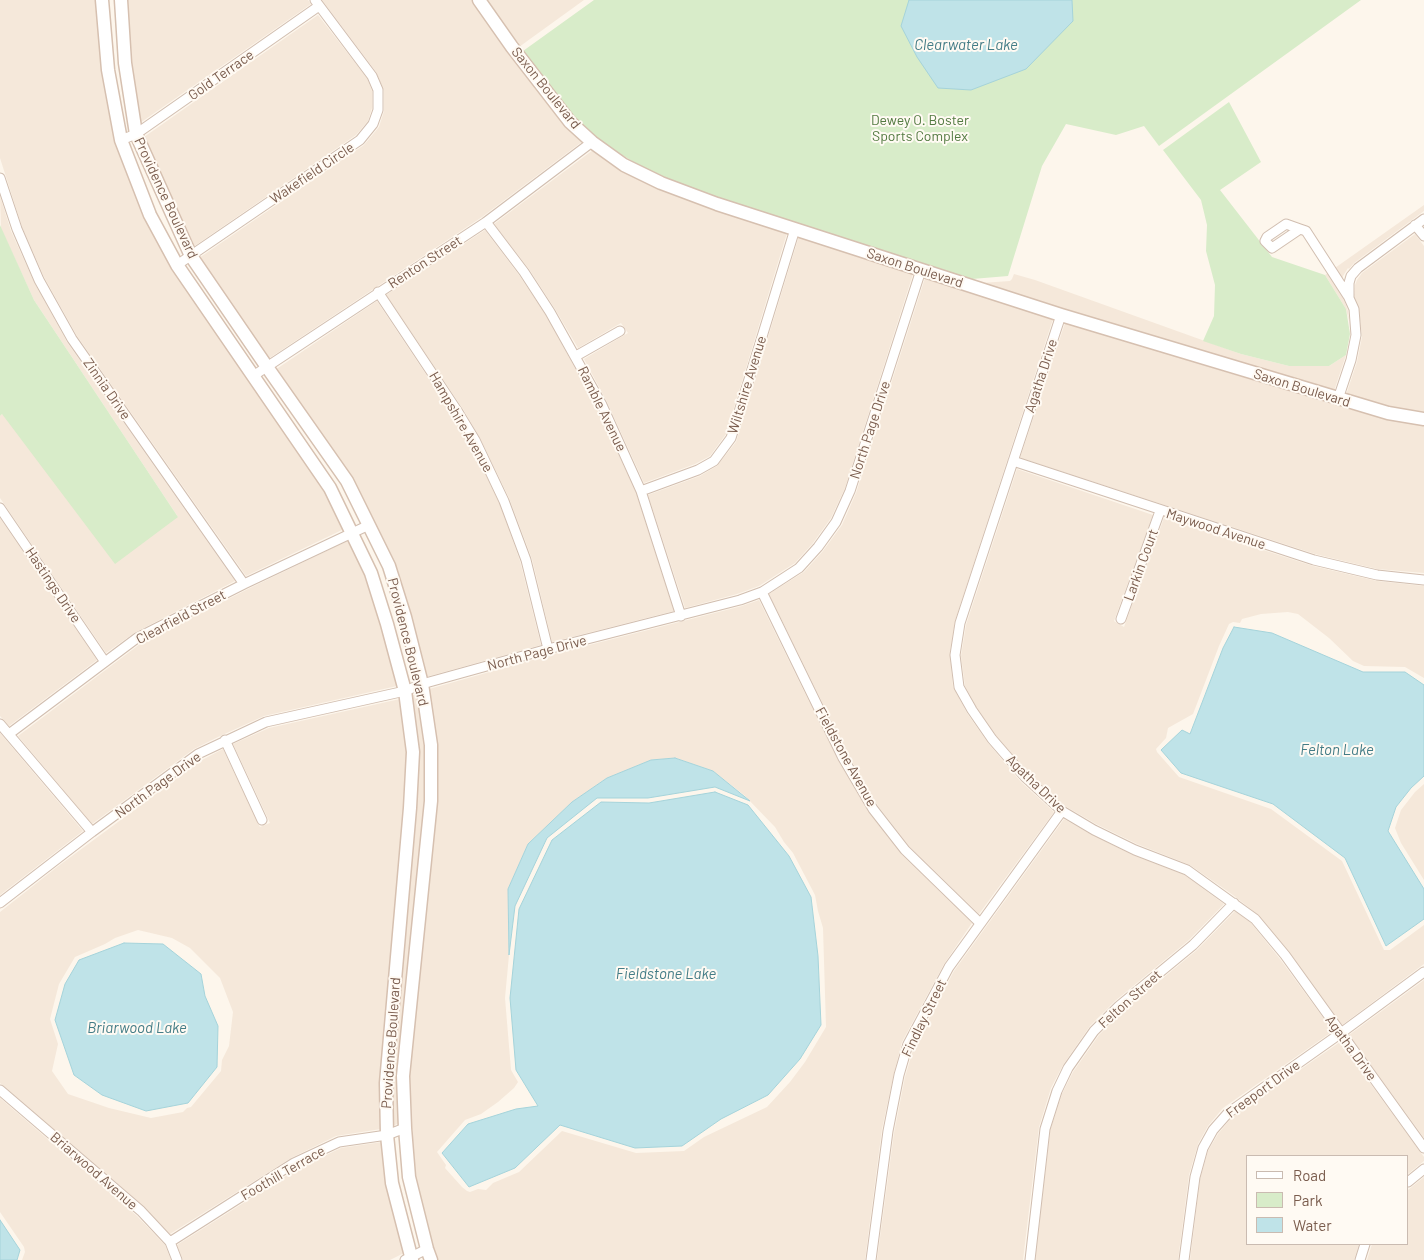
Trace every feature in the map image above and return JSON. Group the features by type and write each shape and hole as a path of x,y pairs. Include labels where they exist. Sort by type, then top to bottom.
{"main road":[{"name":"Providence Boulevard","path":"102,0 108,70 121,140 150,215 177,265 330,488 371,573 387,624 404,691 413,752 410,808 386,1083 387,1134 392,1184 409,1259"},
{"name":"Providence Boulevard","path":"121,0 126,63 136,134 191,256 347,481 389,566 405,617 422,684 431,745 431,800 403,1076 409,1177 429,1255"},
{"name":"Saxon Boulevard","path":"479,0 570,122 592,142 624,165 661,183 717,204 1061,316 1338,399 1388,413 1424,420"}],"street":[{"name":"Gold Terrace","path":"121,140 136,134 317,3"},
{"name":"Wakefield Circle","path":"177,265 360,140 373,124 378,110 378,90 372,76 317,3"},
{"name":"Renton Street","path":"253,376 486,222 592,142"},
{"name":"Zinnia Drive","path":"0,178 17,229 39,280 72,339 244,584"},
{"path":"1348,296 1351,276 1358,268 1424,219"},
{"name":"Ramble Avenue","path":"486,222 524,272 550,312 602,405 641,491 681,616"},
{"path":"1416,225 1424,236"},
{"name":"Wiltshire Avenue","path":"641,491 698,470 714,461 731,438 795,229"},
{"path":"1300,229 1306,231 1348,296 1354,310 1356,334 1351,360 1338,399"},
{"name":"North Page Drive","path":"0,903 198,754 266,722 404,691 422,684 548,649 740,600 762,592 800,568 836,522 850,491 921,270"},
{"name":"Hampshire Avenue","path":"378,292 475,440 504,500 526,560 548,649"},
{"name":"Agatha Drive","path":"1061,316 960,623 956,655 959,687 992,739 1025,777 1062,811 1094,830 1135,850 1187,870 1254,919 1285,955 1424,1148"},
{"path":"576,356 620,331"},
{"name":"Maywood Avenue","path":"1013,462 1314,560 1377,575 1424,580"},
{"name":"Hastings Drive","path":"0,508 105,662"},
{"name":"Larkin Court","path":"1121,619 1160,511"},
{"name":"Clearfield Street","path":"9,734 137,638 244,584 369,525"},
{"name":"Fieldstone Avenue","path":"762,592 843,758 874,809 905,850 980,923"},
{"path":"0,724 92,832"},
{"path":"225,740 262,820"},
{"name":"Findlay Street","path":"871,1260 888,1131 899,1075 908,1044 949,967 1062,811"},
{"name":"Felton Street","path":"1030,1260 1045,1129 1057,1091 1068,1068 1094,1031 1119,1006 1193,945 1234,903"},
{"name":"Freeport Drive","path":"1184,1260 1195,1177 1203,1148 1213,1130 1228,1112 1424,972"},
{"name":"Briarwood Avenue","path":"0,1090 141,1211 170,1242 177,1260"},
{"name":"Foothill Terrace","path":"170,1242 294,1163 339,1142 387,1134 405,1128"},
{"path":"1409,1181 1424,1169"},
{"path":"1360,1260 1366,1245"},
{"path":"409,1259 429,1255"}],"shaded area":[{"path":"0,0 96,0 115,136 113,137 144,217 325,490 344,529 246,576 77,336 44,277 22,227 0,158"},
{"path":"126,0 308,0 311,4 140,123 131,63"},
{"path":"322,0 472,0 507,51 543,98 566,126 583,141 482,217 268,359 199,258 364,145 379,127 384,111 384,91 376,72"},
{"path":"486,0 584,0 519,47"},
{"path":"318,15 367,78 372,91 372,108 368,121 356,135 193,247 144,137"},
{"path":"593,150 787,233 726,434 710,456 695,464 644,483 607,402 584,359 628,333 621,323 578,348 529,269 494,224"},
{"path":"0,196 11,231 34,282 67,342 235,581 134,633 106,653 0,498 0,416 2,414 178,517 34,300 1,229"},
{"path":"1424,205 1424,211 1348,268 1343,276 1343,297 1348,311 1349,321 1346,309 1325,275"},
{"path":"485,230 546,315 596,407 636,492 674,611 552,642 532,559 509,498 480,438 463,409 386,295"},
{"path":"1415,234 1424,246 1424,413 1388,407 1346,395 1357,362 1362,337 1359,310 1354,297 1357,280 1362,273"},
{"path":"799,236 913,274 845,488 831,518 813,543 795,563 759,586 685,608 648,495 700,476 717,466 736,442"},
{"path":"1014,274 1241,354 1289,366 1329,366 1346,355 1334,391 1062,310 981,283 1010,281"},
{"path":"925,278 1053,319 955,621 950,653 953,687 967,713 988,743 1021,782 1054,812 979,914 909,846 878,806 848,755 769,594 804,572 823,551 842,525 856,493"},
{"path":"377,301 470,443 499,502 520,561 541,645 426,677 394,565 275,370"},
{"path":"1065,323 1341,407 1424,426 1424,573 1377,569 1315,554 1020,458"},
{"path":"1017,469 1153,515 1114,621 1124,627 1164,518 1313,566 1377,581 1424,586 1424,678 1405,667 1364,666 1353,661 1329,638 1298,614 1288,612 1261,614 1242,619 1240,623 1233,622 1229,624 1193,714 1168,728 1166,738 1156,749 1179,777 1271,809 1342,861 1384,950 1390,950 1424,925 1424,964 1342,1025 1289,952 1257,914 1190,865 1137,844 1065,806 1029,773 996,736 976,707 965,686 961,656 966,625"},
{"path":"0,518 97,660 9,726 0,716"},
{"path":"349,540 366,575 397,686 264,716 194,749 92,824 18,736 140,644"},
{"path":"759,600 838,760 869,812 902,855 972,923 944,964 902,1042 882,1129 865,1260 437,1260 432,1247 415,1176 409,1077 437,801 429,689 550,655","holes":["675,758 713,771 744,795 775,827 793,853 815,895 823,928 826,1027 805,1062 767,1107 704,1137 684,1151 636,1153 562,1131 519,1172 493,1183 486,1190 467,1191 445,1168 446,1165 437,1152 465,1120 481,1114 498,1102 518,1082 511,1070 505,998 509,955 508,889 528,844 572,802 607,778 651,760"]},
{"path":"417,693 425,744 425,800 397,1075 399,1123 393,1126 392,1084 416,809 419,753 411,696"},
{"path":"400,699 407,751 381,1129 336,1136 291,1158 170,1234 144,1207 0,1083 0,912 57,867 202,760 223,749 260,827 270,823 233,744 269,728","holes":["138,930 172,938 190,948 220,978 233,1012 229,1046 222,1060 221,1071 191,1107 183,1112 151,1118 109,1108 68,1094 52,1071 58,1044 50,1019 59,984 75,957 115,938"]},
{"path":"0,733 83,831 0,895"},
{"path":"1424,784 1424,880 1401,843 1395,828 1401,810"},
{"path":"1064,819 1133,855 1185,875 1224,904 1189,940 1115,1001 1090,1026 1063,1065 1051,1088 1039,1127 1023,1260 877,1260 894,1133 905,1077 914,1047 954,971"},
{"path":"1235,911 1251,923 1333,1031 1223,1108 1208,1126 1198,1144 1189,1175 1178,1260 1035,1260 1050,1131 1062,1094 1073,1072 1099,1035 1123,1011 1197,950"},
{"path":"1424,980 1424,1138 1349,1035"},
{"path":"1340,1042 1424,1157 1424,1161 1409,1173 1409,1155 1246,1155 1246,1245 1359,1245 1354,1260 1190,1260 1200,1179 1208,1151 1218,1134 1232,1117"},
{"path":"0,1098 137,1216 165,1245 171,1260 22,1260 25,1252 24,1247 0,1212"},
{"path":"382,1142 386,1185 404,1253 390,1260 183,1260 177,1245 297,1169 341,1148"},
{"path":"1424,1177 1424,1260 1367,1260 1372,1245 1409,1245 1409,1189"}],"green space":[{"name":"Dewey O. Boster Sports Complex","path":"594,0 1361,0 1159,146 1144,126 1116,135 1066,124 1042,166 1008,276 972,279 705,193 645,169 606,145 576,119 523,51"},
{"path":"1229,102 1261,162 1220,190 1272,257 1325,275 1346,309 1350,334 1346,355 1329,366 1289,366 1241,354 1203,341 1214,316 1215,285 1206,251 1207,225 1201,200 1163,150"},
{"path":"0,225 34,300 178,517 115,564 2,414 0,416"}],"water":[{"name":"Clearwater Lake","path":"909,0 1072,0 1073,21 1026,69 971,90 938,88 917,57 901,26"},
{"name":"Felton Lake","path":"1234,627 1272,633 1363,672 1405,672 1424,685 1424,776 1411,788 1396,807 1388,831 1424,889 1424,919 1386,946 1345,858 1273,804 1181,773 1161,750 1182,730 1190,734 1223,648"},
{"path":"675,758 713,771 750,801 715,787 648,798 597,798 547,838 515,906 509,955 508,889 528,844 572,802 607,778 651,760"},
{"name":"Fieldstone Lake","path":"715,792 748,805 789,856 811,897 818,956 821,1025 800,1059 768,1095 721,1119 682,1146 635,1148 560,1125 515,1168 469,1187 442,1153 468,1124 516,1109 538,1106 516,1070 510,998 519,909 552,840 601,802 649,803"},
{"name":"Briarwood Lake","path":"124,943 163,944 201,974 205,996 218,1026 217,1067 188,1103 146,1111 102,1095 74,1075 55,1020 65,984 79,960"},
{"path":"0,1220 20,1250 17,1260 0,1260"}]}
